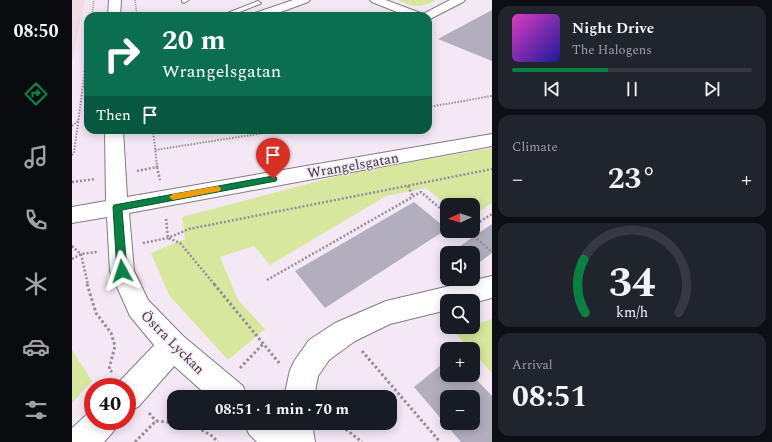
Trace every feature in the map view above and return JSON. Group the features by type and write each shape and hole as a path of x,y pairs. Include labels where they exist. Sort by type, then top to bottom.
{"street":[{"path":"114,12 115,0"},
{"path":"273,11 286,2 304,0"},
{"path":"376,0 408,12"},
{"path":"432,14 460,0"},
{"name":"Östra Lyckan","path":"114,134 117,207 122,271 139,308 173,346 224,390"},
{"name":"Wrangelsgatan","path":"72,215 492,140"},
{"path":"300,390 305,370 319,350 346,332 386,313 492,287"},
{"path":"136,386 173,346"},
{"path":"81,442 93,430"},
{"path":"267,430 280,442"},
{"path":"297,430 299,442"}],"lane":[{"path":"232,12 255,2 273,11"}],"path":[{"path":"92,12 94,0"},
{"path":"135,0 136,12"},
{"path":"72,155 74,153 84,78"},
{"path":"432,106 492,96"},
{"path":"72,126 78,121"},
{"path":"153,134 155,150 257,134"},
{"path":"157,167 168,238"},
{"path":"72,259 81,254 168,238 189,228 492,169"},
{"path":"408,186 413,196"},
{"path":"267,280 421,192 440,208"},
{"path":"480,222 492,214"},
{"path":"168,238 180,243 297,390"},
{"path":"476,238 492,252"},
{"path":"72,246 81,254 86,280 96,313 111,333 115,346 109,369"},
{"path":"346,332 440,442"},
{"path":"135,442 156,421 167,422"},
{"path":"203,430 218,442"},
{"path":"347,430 362,442"}],"shaded area":[{"path":"72,0 85,0 72,62"}],"green space":[{"path":"397,0 436,0 425,5 416,6"},
{"path":"492,148 492,203 480,211 480,198 440,198 440,199 426,188 386,196 270,265 254,246 220,257 238,300 265,329 228,360 169,295 151,253 185,239 182,217 349,173"},
{"path":"492,319 492,373 480,360 480,342 463,342 456,334 480,334 480,323"},
{"path":"72,350 90,378 84,378 84,390 72,403"}],"building":[{"path":"492,10 492,61 438,39"},
{"path":"414,202 440,223 440,234 325,308 295,271"},
{"path":"492,224 492,253 480,262 480,246 460,246 472,238 480,238 480,232"},
{"path":"440,366 440,382 479,382 492,396 492,442 461,442 451,430 480,430 480,390 440,390 440,417 414,387"}],"slow traffic":[{"path":"173,197 217,189"}],"route":[{"path":"122,271 117,207 273,179"}]}
